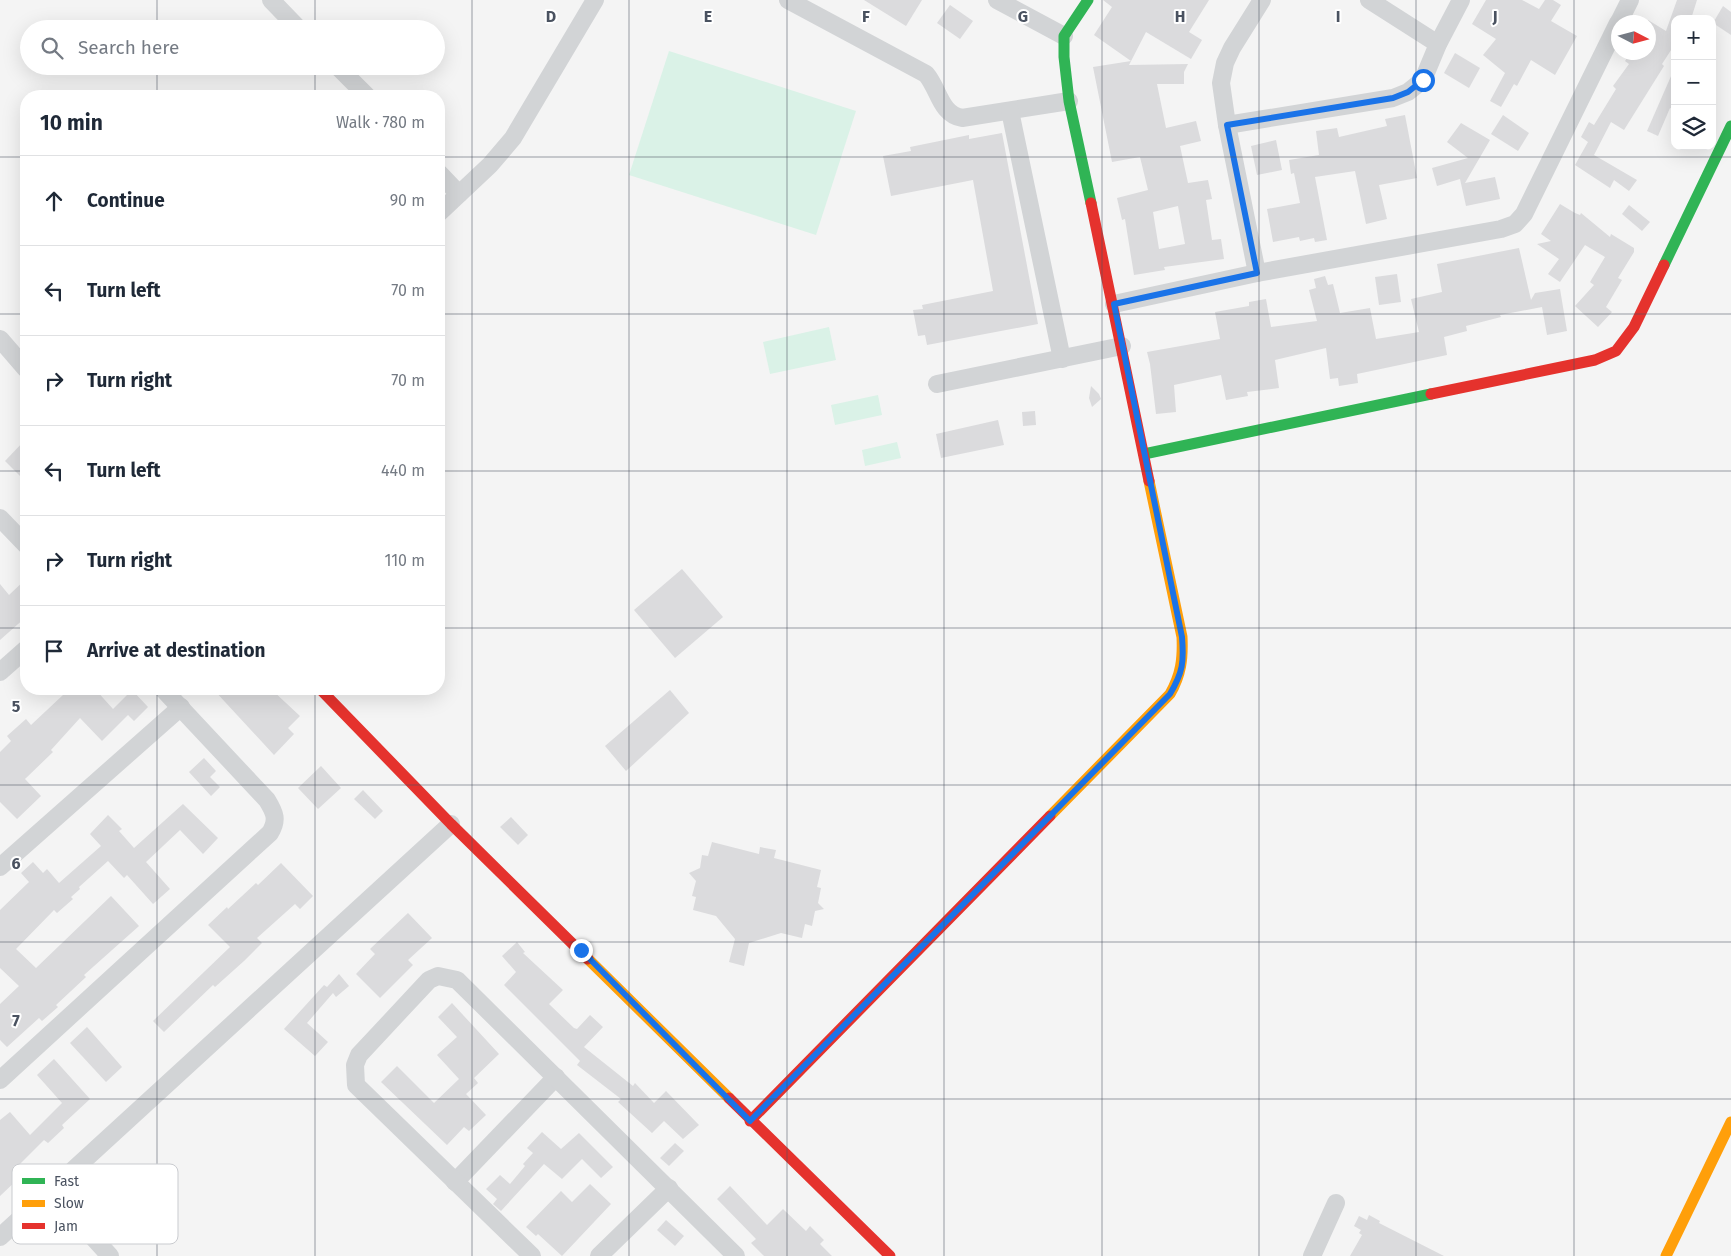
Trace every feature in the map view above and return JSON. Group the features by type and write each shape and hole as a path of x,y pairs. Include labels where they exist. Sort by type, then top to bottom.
{"street":[{"path":"272,0 291,20"},
{"path":"445,207 490,165 513,138 595,0"},
{"path":"788,0 926,74 935,84 943,106 955,117 962,118 1070,101"},
{"path":"997,0 1064,36"},
{"path":"750,1121 1170,694 1182,675 1184,659 1182,637 1114,304 1070,101 1064,57 1064,36 1088,0"},
{"path":"1257,273 1227,125 1221,82 1224,64 1262,0"},
{"path":"1369,0 1438,44"},
{"path":"1227,125 1393,98 1408,92 1423,80 1438,44 1461,0"},
{"path":"1623,15 1630,0"},
{"path":"1114,304 1257,273 1501,229 1515,224 1524,214 1611,39"},
{"path":"346,75 361,90"},
{"path":"1010,111 1062,359"},
{"path":"1144,454 1595,360 1616,351 1634,326 1731,126"},
{"path":"445,179 459,194"},
{"path":"0,339 20,362"},
{"path":"937,384 1122,346"},
{"path":"0,518 20,539"},
{"path":"0,672 20,654"},
{"path":"0,1080 270,834 276,825 276,817 267,800 169,695"},
{"path":"326,695 451,824 750,1121 890,1256"},
{"path":"0,868 181,707"},
{"path":"81,1164 451,824"},
{"path":"532,1256 356,1085 355,1064 359,1055 429,980 438,976 457,980 736,1256"},
{"path":"456,1182 556,1077"},
{"path":"1666,1256 1731,1122"},
{"path":"599,1256 669,1188"},
{"path":"1312,1256 1336,1203"},
{"path":"0,1237 12,1226"},
{"path":"99,1244 110,1256"}],"green space":[{"path":"669,51 856,111 816,235 629,175"},
{"path":"829,327 836,360 770,374 763,342"},
{"path":"878,395 882,415 835,425 831,405"},
{"path":"897,442 901,458 865,466 862,450"}],"building":[{"path":"864,0 922,0 906,26"},
{"path":"1103,0 1209,0 1189,32 1202,40 1191,59 1146,32 1129,65 1188,64 1184,72 1184,84 1157,84 1166,128 1196,121 1201,141 1180,146 1188,183 1208,180 1212,199 1206,200 1212,240 1221,239 1224,259 1164,267 1165,270 1134,275 1125,219 1122,220 1117,198 1148,190 1140,157 1112,162 1093,67 1131,61 1094,35 1112,7","holes":["1178,206 1185,244 1159,249 1153,212"]},
{"path":"1486,0 1522,0 1539,9 1545,0 1553,0 1561,5 1551,21 1577,36 1555,75 1531,60 1517,86 1514,84 1501,107 1490,101 1505,73 1483,55 1496,39 1472,24"},
{"path":"1677,0 1697,0 1692,15 1672,15"},
{"path":"950,5 973,21 960,39 937,23"},
{"path":"1723,6 1731,12 1731,35 1716,25 1716,18"},
{"path":"1671,17 1671,50 1662,64 1664,66 1624,130 1611,122 1594,155 1637,180 1629,191 1614,180 1610,188 1575,165 1588,142 1581,137 1589,122 1594,125 1616,89 1613,86 1629,64 1626,60 1656,60 1656,25 1666,31"},
{"path":"1455,53 1480,68 1469,88 1444,73"},
{"path":"1671,76 1671,108 1658,136 1647,131"},
{"path":"1405,115 1417,178 1379,185 1387,219 1366,224 1355,171 1315,177 1327,240 1315,242 1314,238 1300,241 1299,237 1273,242 1267,209 1300,203 1294,173 1291,174 1289,160 1319,155 1316,131 1337,128 1339,137 1387,126 1385,119"},
{"path":"1503,115 1529,133 1518,151 1491,134"},
{"path":"1461,123 1490,140 1465,183 1495,177 1500,199 1466,206 1460,179 1437,186 1432,168 1468,158 1447,142"},
{"path":"1002,133 1038,324 927,345 925,335 918,336 913,310 923,309 922,305 993,291 973,180 891,196 883,156 911,151 910,147 969,135 969,139"},
{"path":"1276,140 1282,170 1257,175 1251,146"},
{"path":"1560,204 1575,213 1580,215 1581,213 1610,237 1611,234 1634,248 1634,252 1618,278 1622,280 1606,307 1612,312 1598,327 1575,306 1594,285 1590,282 1605,257 1585,245 1560,282 1548,274 1559,259 1537,244 1551,241 1541,234"},
{"path":"1629,205 1650,222 1642,231 1622,214"},
{"path":"1519,248 1531,300 1535,293 1560,289 1567,331 1547,335 1542,307 1500,315 1501,317 1466,326 1467,331 1444,337 1447,355 1357,374 1358,383 1339,386 1338,378 1330,379 1326,348 1275,360 1279,388 1247,392 1248,396 1226,400 1221,375 1174,385 1176,412 1156,414 1147,352 1220,339 1215,312 1249,306 1249,302 1266,299 1271,327 1317,321 1309,290 1316,288 1314,279 1325,276 1328,285 1333,284 1340,313 1370,308 1376,339 1419,332 1411,299 1442,292 1437,264"},
{"path":"1397,274 1401,302 1379,305 1375,277"},
{"path":"1091,386 1101,399 1092,407 1089,398"},
{"path":"1035,411 1036,425 1023,426 1022,412"},
{"path":"998,420 1004,445 941,458 936,434"},
{"path":"20,445 20,476 5,461"},
{"path":"682,569 723,617 675,658 634,610"},
{"path":"0,584 9,595 20,585 20,622 0,640"},
{"path":"670,690 689,713 626,771 605,746"},
{"path":"63,695 100,695 113,709 127,695 137,695 148,707 134,721 128,715 102,741 80,718 51,750 53,752 25,779 41,796 17,819 0,802 0,752 11,741 7,736 26,719 31,725"},
{"path":"219,695 277,695 300,716 288,728 294,734 274,755"},
{"path":"204,758 216,771 210,777 220,787 211,796 189,772"},
{"path":"321,766 341,788 318,809 298,788"},
{"path":"363,790 383,811 375,819 354,799"},
{"path":"183,804 218,838 203,854 180,830 146,862 170,889 153,904 127,875 124,878 108,861 79,887 80,889 71,897 73,899 57,913 54,910 16,949 36,968 111,896 139,926 84,975 86,977 56,1005 58,1007 42,1021 39,1018 7,1047 0,1040 0,1004 19,986 0,968 0,910 29,882 21,873 33,862 43,873 47,869 59,883 101,846 90,834 108,815 122,829 119,831 134,848"},
{"path":"511,817 528,835 518,845 500,827"},
{"path":"712,842 759,854 760,847 776,850 774,858 821,870 817,887 821,888 818,903 824,909 815,911 812,926 805,924 802,938 781,933 749,943 744,966 729,962 735,939 716,916 693,910 696,897 692,896 696,881 689,873 700,868 702,855 708,856"},
{"path":"281,863 313,896 300,909 295,904 257,938 262,943 215,987 213,985 164,1032 153,1021 230,947 208,925 256,883 258,885"},
{"path":"408,913 432,938 408,960 413,965 380,998 356,974 375,954 370,949"},
{"path":"517,942 525,952 523,953 563,990 549,1004 574,1028 577,1029 590,1015 603,1027 584,1047 633,1086 635,1083 654,1103 666,1091 699,1125 683,1139 664,1121 652,1133 618,1102 621,1099 577,1065 580,1061 504,985 516,972 502,956"},
{"path":"339,974 349,986 336,997 333,993 307,1023 328,1042 315,1056 284,1029 324,985 327,987"},
{"path":"452,1003 499,1054 474,1078 478,1083 466,1094 486,1115 469,1131 464,1127 447,1145 381,1082 397,1066 434,1103 459,1079 437,1055 457,1037 438,1017"},
{"path":"87,1027 122,1067 106,1082 70,1043"},
{"path":"54,1059 90,1099 62,1125 64,1128 48,1143 44,1140 20,1164 12,1164 12,1185 0,1196 0,1120 10,1112 30,1135 62,1103 37,1075"},
{"path":"542,1132 561,1149 579,1133 613,1167 601,1178 582,1159 562,1179 544,1164 501,1211 493,1204 497,1199 486,1189 500,1175 510,1184 533,1153 527,1148"},
{"path":"675,1143 684,1151 669,1166 660,1158"},
{"path":"590,1184 611,1204 562,1256 538,1234 536,1236 526,1227 561,1191 572,1202"},
{"path":"730,1186 767,1225 783,1209 806,1231 810,1226 824,1240 820,1244 832,1256 764,1256 751,1243 756,1239 717,1199"},
{"path":"1369,1215 1380,1221 1379,1223 1444,1256 1350,1256 1362,1235 1359,1233 1361,1230 1354,1226 1359,1216 1367,1220"},
{"path":"666,1220 684,1236 675,1246 657,1230"}],"traffic: fast":[{"path":"1088,0 1064,36 1064,57 1069,101 1091,203"},
{"path":"1664,265 1731,126"},
{"path":"1144,454 1431,394"}],"traffic: slow":[{"path":"1050,816 1170,694 1179,673 1182,660 1182,637 1149,481"},
{"path":"588,959 729,1098"},
{"path":"1666,1256 1731,1122"}],"traffic: jam":[{"path":"1091,203 1149,481"},
{"path":"1431,394 1595,360 1616,351 1634,327 1664,265"},
{"path":"326,695 451,824 588,959"},
{"path":"750,1121 1050,816"},
{"path":"729,1098 890,1256"}],"route":[{"path":"581,950 750,1121 1170,694 1182,675 1184,659 1182,637 1114,304 1257,273 1227,125 1393,98 1408,92 1423,80"}]}
